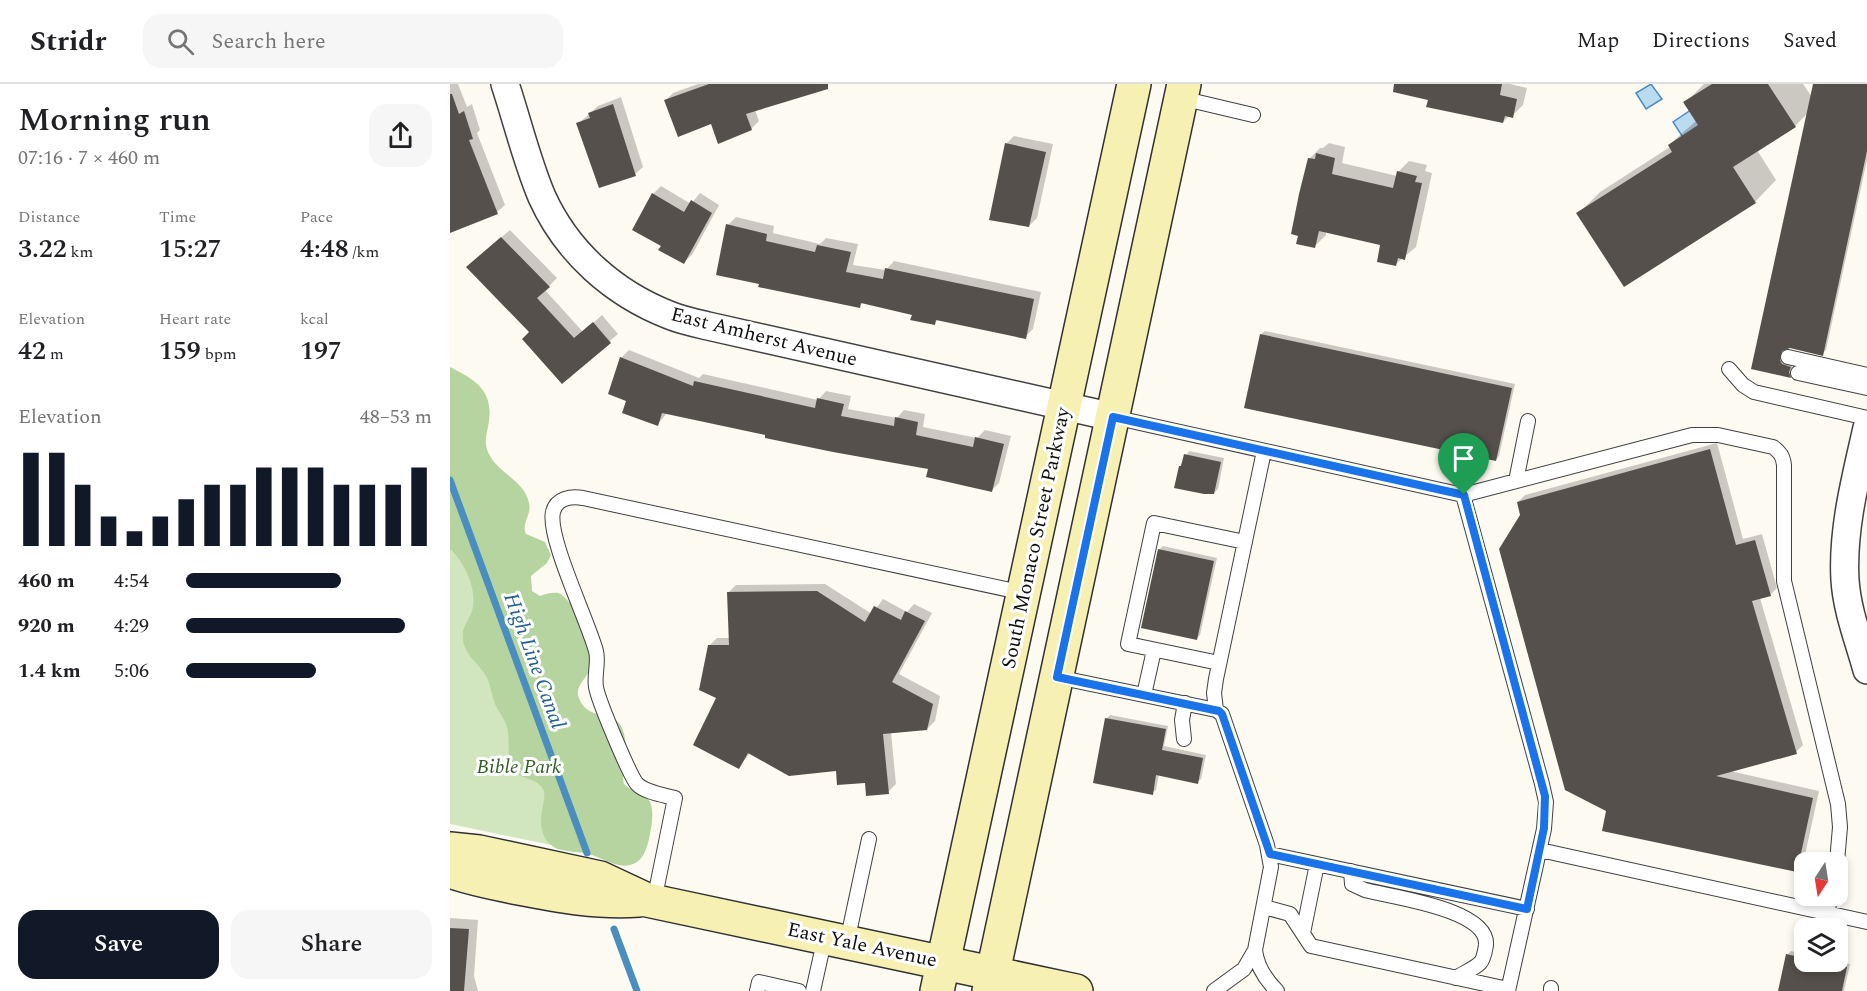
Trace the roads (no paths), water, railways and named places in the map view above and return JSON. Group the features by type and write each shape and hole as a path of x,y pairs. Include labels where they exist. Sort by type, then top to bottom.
{"main road":[{"name":"South Monaco Street Parkway","path":"940,977 1134,84"},
{"path":"991,982 1182,91"},
{"name":"East Yale Avenue","path":"450,849 479,852 600,878 650,900 836,940 940,977 1076,991"},
{"name":"East Yale Avenue","path":"450,871 480,880 589,901 650,900"}],"street":[{"name":"East Amherst Avenue","path":"505,84 542,195 556,225 577,254 604,278 636,301 670,316 708,326 1113,417"},
{"path":"1867,428 1848,522 1845,580 1850,610 1867,670"}],"lane":[{"path":"1182,91 1253,115"},
{"path":"1788,357 1867,375"},
{"path":"1729,369 1743,385 1756,393 1867,418"},
{"path":"1797,373 1867,388"},
{"path":"1113,417 1464,495 1702,434 1773,447 1783,457 1785,472 1784,581 1838,804 1840,827 1838,852"},
{"path":"1516,481 1528,421"},
{"path":"1216,710 1215,689 1264,450"},
{"path":"1264,907 1290,914 1311,946 1508,990 1540,850 1546,812 1542,784 1464,495"},
{"path":"650,900 675,798 653,792 636,783 598,698 595,681 597,654 558,547 553,525 554,509 561,501 573,497 583,498 1024,593"},
{"path":"1220,663 1128,645 1154,523 1245,542"},
{"path":"1144,695 1154,650"},
{"path":"1057,677 1216,710 1222,714 1270,854 1271,867 1255,950 1256,959 1263,974 1277,991"},
{"path":"1184,739 1182,720 1185,704"},
{"path":"813,991 836,940 869,839"},
{"path":"1540,850 1867,922"},
{"path":"1270,854 1527,909"},
{"path":"1303,933 1317,864"},
{"path":"1351,871 1352,884 1365,890 1456,912 1477,925 1486,940 1485,951 1480,962 1456,978"},
{"path":"1827,913 1829,906"},
{"path":"1214,991 1244,969 1255,950"},
{"path":"757,991 759,982 799,991"}],"water":[{"path":"1651,84 1662,99 1646,109 1636,93"},
{"path":"1718,92 1730,109 1684,139 1673,122"}],"waterway":[{"name":"High Line Canal","path":"450,480 587,853"},
{"name":"High Line Canal","path":"614,929 637,991"}],"park label":[{"name":"Bible Park","path":"519,767"}]}
